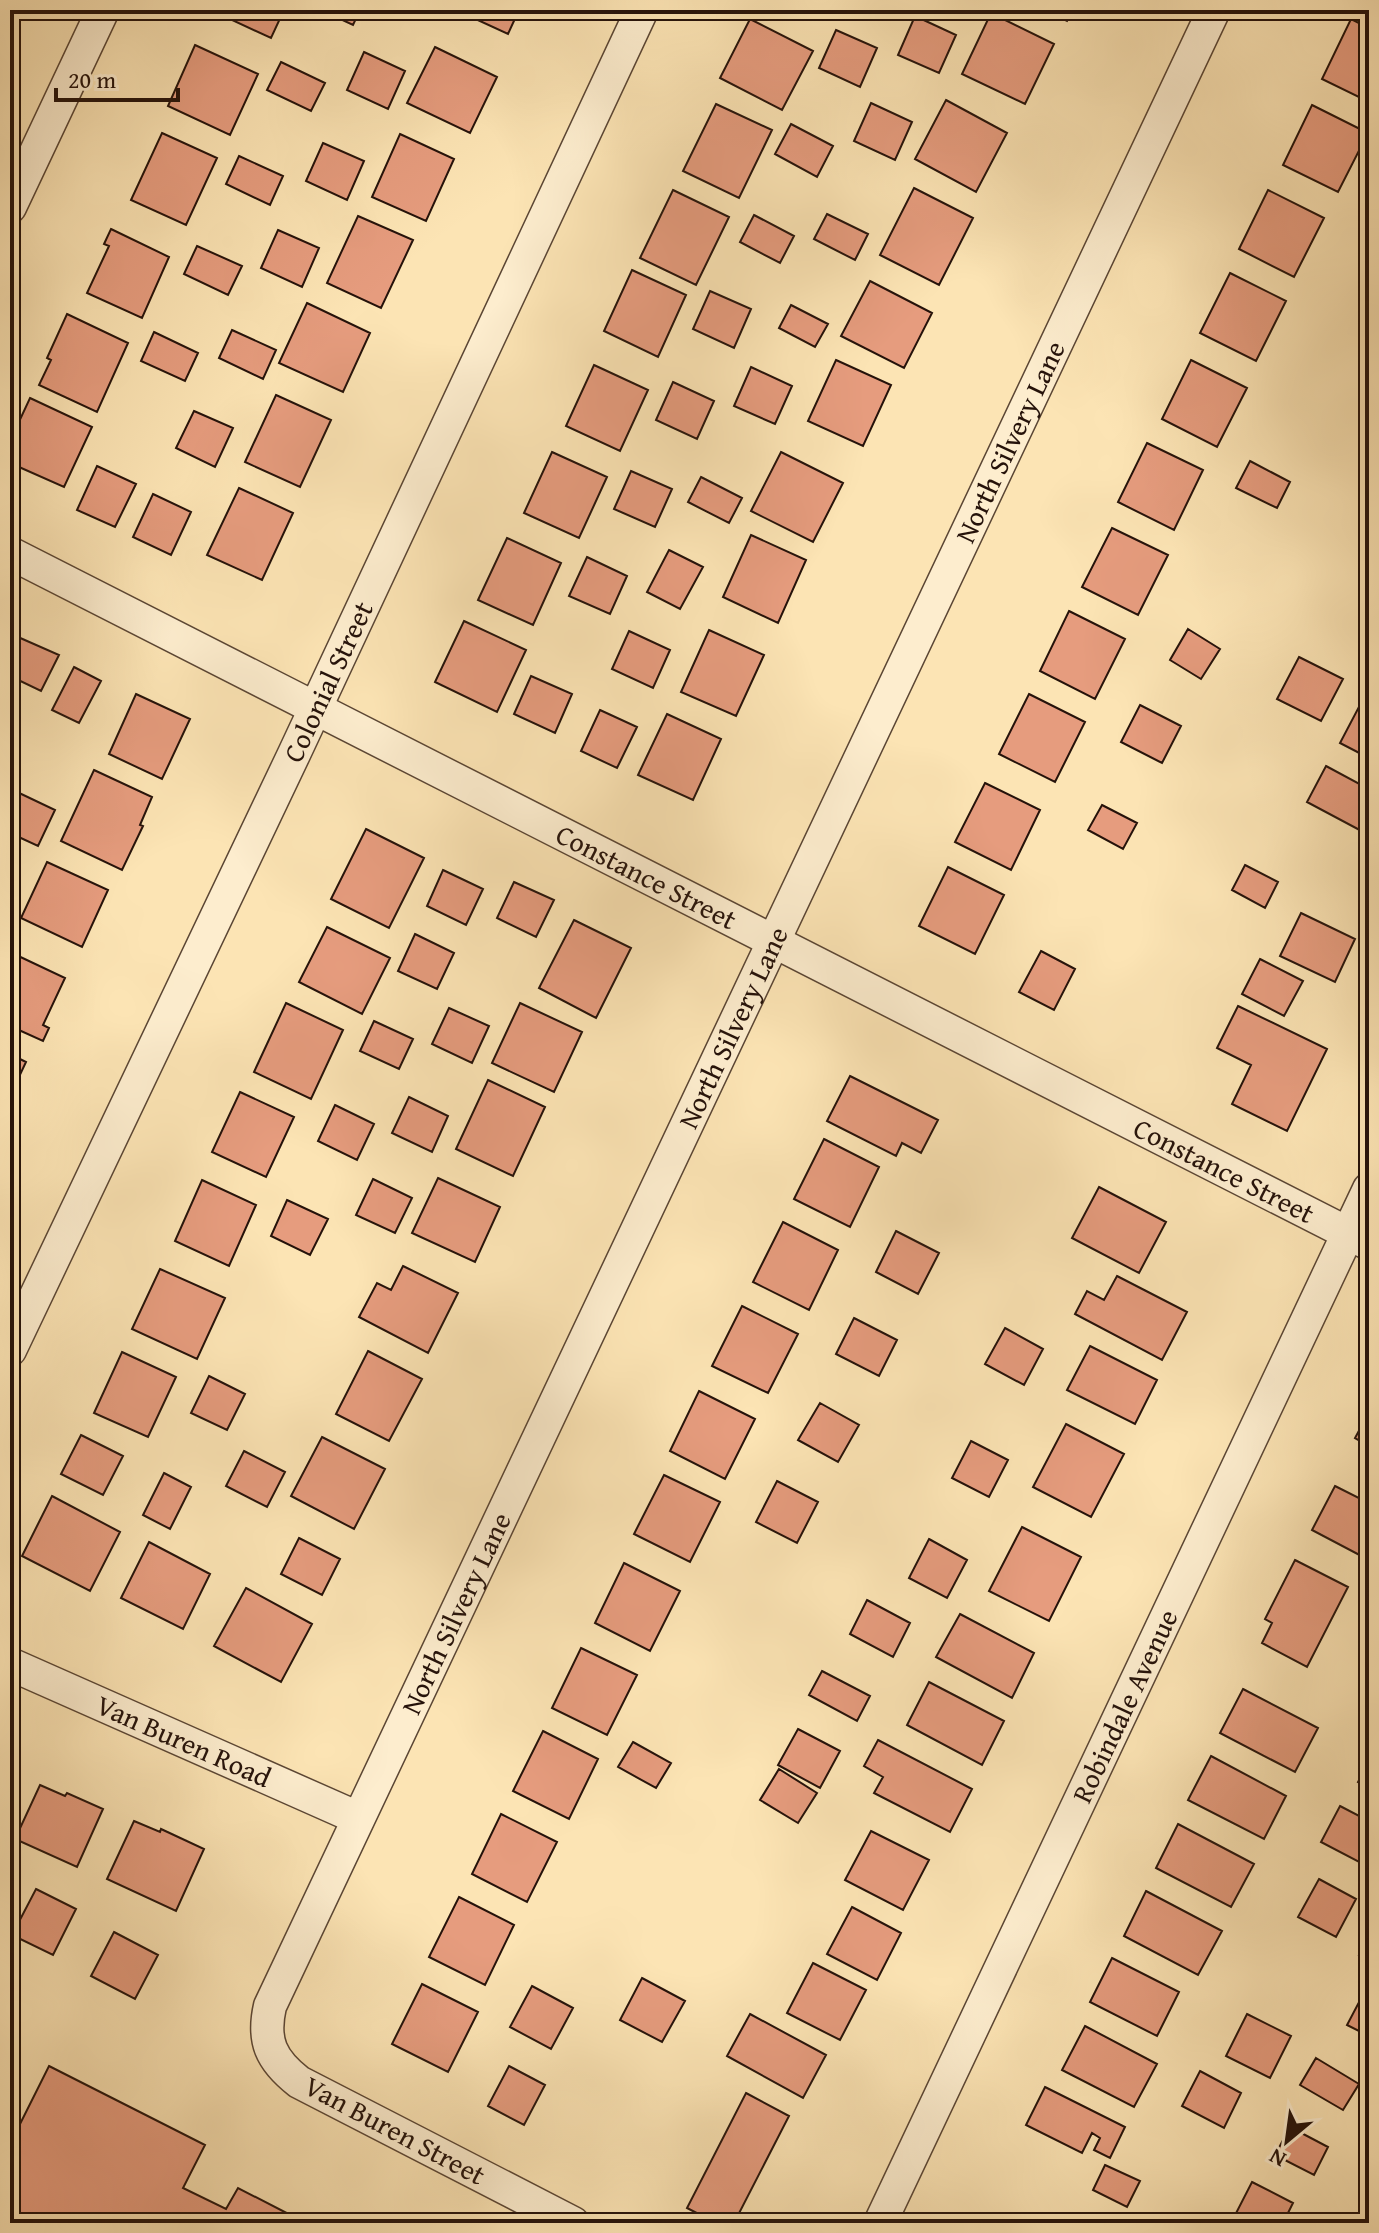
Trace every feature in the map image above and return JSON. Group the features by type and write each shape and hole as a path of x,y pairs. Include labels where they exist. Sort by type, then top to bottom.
{"street":[{"path":"10,207 103,10"},
{"name":"Colonial Street","path":"10,1350 316,707 642,10"},
{"name":"North Silvery Lane","path":"270,2047 266,2022 270,2006 1214,10"},
{"name":"Constance Street","path":"10,553 1358,1239"},
{"name":"Robindale Avenue","path":"880,2223 1358,1239 1369,1189"},
{"name":"Van Buren Road","path":"10,1664 358,1818"},
{"name":"Van Buren Street","path":"270,2047 282,2068 299,2082 573,2223"}],"building":[{"path":"218,10 284,10 271,38 217,13"},
{"path":"321,10 360,10 353,25"},
{"path":"416,10 435,10 432,17"},
{"path":"456,10 519,10 508,34"},
{"path":"1045,10 1072,10 1067,21"},
{"path":"991,13 1054,44 1025,104 962,74"},
{"path":"915,16 956,35 939,73 898,55"},
{"path":"750,19 813,51 782,110 720,78"},
{"path":"1351,19 1369,28 1369,102 1322,79"},
{"path":"836,30 877,48 860,87 819,68"},
{"path":"195,45 258,74 230,135 168,106"},
{"path":"435,47 497,77 470,133 407,103"},
{"path":"364,52 405,71 388,109 347,90"},
{"path":"281,62 325,83 311,111 267,90"},
{"path":"946,100 1007,133 976,192 915,159"},
{"path":"871,103 912,122 895,160 854,141"},
{"path":"716,104 772,130 739,198 683,171"},
{"path":"1312,105 1368,133 1338,192 1283,165"},
{"path":"791,124 833,146 817,177 775,154"},
{"path":"162,133 217,158 186,225 131,200"},
{"path":"400,134 454,159 426,221 372,197"},
{"path":"323,143 364,161 347,200 306,181"},
{"path":"239,156 283,176 270,205 226,184"},
{"path":"914,188 973,218 939,285 880,255"},
{"path":"673,190 729,217 696,285 640,258"},
{"path":"1268,190 1324,218 1294,277 1239,249"},
{"path":"827,214 868,234 855,260 814,239"},
{"path":"754,215 794,236 780,263 740,242"},
{"path":"358,216 413,240 381,308 327,283"},
{"path":"111,229 169,257 142,318 87,293 109,246 104,244"},
{"path":"278,230 319,248 302,287 261,268"},
{"path":"197,246 242,266 228,295 184,274"},
{"path":"632,270 686,295 658,357 604,331"},
{"path":"1230,273 1286,301 1256,361 1200,333"},
{"path":"870,281 932,313 904,368 841,336"},
{"path":"710,291 751,309 734,348 693,329"},
{"path":"307,303 370,333 343,392 279,363"},
{"path":"791,305 828,324 815,347 779,328"},
{"path":"67,314 128,343 97,412 39,385 51,360 47,358"},
{"path":"232,330 276,350 263,379 219,358"},
{"path":"154,332 198,353 185,381 141,361"},
{"path":"836,360 891,385 863,446 808,421"},
{"path":"1191,360 1247,388 1217,447 1162,419"},
{"path":"594,365 648,390 620,451 566,426"},
{"path":"751,367 792,386 775,424 734,406"},
{"path":"673,382 714,401 697,439 656,420"},
{"path":"276,395 331,420 300,487 245,462"},
{"path":"30,398 92,427 64,487 10,463 10,441"},
{"path":"194,411 233,428 215,467 176,448"},
{"path":"1147,443 1203,470 1174,530 1118,502"},
{"path":"552,452 607,477 579,538 524,513"},
{"path":"781,452 843,483 813,542 751,511"},
{"path":"1250,461 1290,482 1277,508 1236,488"},
{"path":"97,466 136,484 115,527 77,510"},
{"path":"631,471 672,489 655,527 614,509"},
{"path":"701,477 742,498 729,523 688,502"},
{"path":"239,488 293,513 262,580 207,555"},
{"path":"153,494 191,512 171,555 133,537"},
{"path":"1112,528 1168,555 1138,615 1082,587"},
{"path":"751,535 806,560 778,623 723,597"},
{"path":"507,538 561,563 533,625 478,600"},
{"path":"669,550 703,567 680,609 647,592"},
{"path":"587,557 627,576 610,614 569,596"},
{"path":"1069,611 1125,639 1095,699 1040,671"},
{"path":"464,621 526,650 497,712 435,682"},
{"path":"1188,629 1220,649 1201,679 1170,660"},
{"path":"709,630 764,655 736,716 681,692"},
{"path":"629,631 670,650 653,688 612,669"},
{"path":"18,637 59,655 41,691 10,676 10,655"},
{"path":"1299,657 1343,679 1321,721 1277,699"},
{"path":"74,667 101,681 79,723 52,710"},
{"path":"531,676 572,694 555,733 514,714"},
{"path":"136,694 190,719 162,779 109,754"},
{"path":"1029,694 1085,722 1055,782 999,754"},
{"path":"1361,703 1369,707 1369,758 1340,743"},
{"path":"1140,705 1181,726 1162,763 1121,742"},
{"path":"600,710 637,727 617,768 581,751"},
{"path":"667,714 721,739 693,800 638,775"},
{"path":"10,728 18,732 10,748"},
{"path":"1326,766 1369,789 1369,835 1307,802"},
{"path":"94,770 152,797 140,825 143,826 122,870 61,841"},
{"path":"985,783 1040,810 1011,870 955,842"},
{"path":"15,791 55,810 38,846 10,833 10,802"},
{"path":"1102,805 1137,823 1123,849 1088,830"},
{"path":"366,829 424,858 389,928 331,899"},
{"path":"47,862 108,890 82,947 21,918"},
{"path":"1245,865 1278,882 1265,908 1232,890"},
{"path":"948,867 1004,895 975,954 919,926"},
{"path":"443,870 483,889 466,925 427,906"},
{"path":"514,882 554,900 536,937 497,918"},
{"path":"1301,913 1355,939 1335,982 1280,956"},
{"path":"574,920 631,948 596,1018 539,988"},
{"path":"327,927 390,958 362,1014 299,982"},
{"path":"415,934 454,953 437,989 398,971"},
{"path":"1041,951 1075,969 1054,1010 1019,992"},
{"path":"12,953 65,978 43,1025 49,1028 43,1041 10,1026"},
{"path":"1260,959 1303,981 1284,1016 1242,994"},
{"path":"286,1003 343,1030 311,1099 254,1072"},
{"path":"520,1003 582,1032 554,1092 492,1063"},
{"path":"1238,1006 1327,1049 1287,1131 1232,1104 1251,1065 1217,1048"},
{"path":"449,1008 489,1026 472,1063 432,1044"},
{"path":"374,1021 413,1039 399,1069 360,1051"},
{"path":"10,1054 26,1062 10,1096"},
{"path":"850,1076 938,1120 921,1153 902,1143 896,1156 827,1121"},
{"path":"488,1080 545,1107 513,1176 456,1149"},
{"path":"240,1092 294,1117 266,1177 212,1152"},
{"path":"409,1097 448,1116 432,1152 392,1133"},
{"path":"335,1105 374,1124 357,1160 318,1141"},
{"path":"824,1139 879,1167 850,1227 794,1199"},
{"path":"438,1178 500,1207 475,1262 412,1233"},
{"path":"373,1179 412,1198 395,1233 356,1215"},
{"path":"202,1180 256,1205 229,1266 175,1241"},
{"path":"1099,1187 1166,1222 1139,1273 1072,1238"},
{"path":"287,1200 328,1219 310,1255 271,1236"},
{"path":"783,1222 838,1250 809,1310 753,1282"},
{"path":"896,1231 939,1253 918,1294 876,1272"},
{"path":"403,1266 458,1293 428,1353 359,1317 377,1283 391,1290"},
{"path":"160,1269 225,1298 197,1359 132,1329"},
{"path":"1117,1276 1187,1312 1162,1360 1075,1314 1087,1291 1104,1300"},
{"path":"742,1306 798,1334 768,1393 712,1366"},
{"path":"854,1318 897,1340 879,1376 836,1354"},
{"path":"1005,1328 1043,1349 1024,1385 985,1364"},
{"path":"1090,1346 1157,1380 1135,1424 1067,1390"},
{"path":"368,1351 422,1379 389,1441 336,1414"},
{"path":"122,1352 176,1377 148,1437 94,1413"},
{"path":"209,1376 245,1394 227,1430 191,1413"},
{"path":"699,1391 755,1419 725,1479 670,1451"},
{"path":"820,1403 859,1425 838,1462 798,1440"},
{"path":"1369,1412 1369,1446 1355,1438"},
{"path":"1066,1424 1124,1454 1091,1517 1033,1487"},
{"path":"81,1435 123,1456 103,1495 61,1474"},
{"path":"322,1437 385,1469 354,1529 291,1496"},
{"path":"971,1441 1008,1460 989,1497 952,1478"},
{"path":"244,1451 285,1472 267,1507 226,1486"},
{"path":"164,1473 191,1487 170,1529 143,1515"},
{"path":"664,1475 720,1502 690,1562 634,1534"},
{"path":"777,1481 818,1502 797,1543 756,1522"},
{"path":"1335,1486 1369,1503 1369,1560 1312,1530"},
{"path":"52,1496 120,1532 90,1591 22,1556"},
{"path":"1022,1527 1081,1557 1049,1621 989,1591"},
{"path":"299,1538 340,1559 322,1595 281,1574"},
{"path":"929,1539 967,1560 947,1598 909,1578"},
{"path":"149,1542 210,1574 183,1629 121,1598"},
{"path":"1295,1560 1348,1587 1307,1667 1262,1643 1272,1623 1265,1619"},
{"path":"624,1563 680,1591 650,1651 595,1623"},
{"path":"246,1588 312,1624 281,1682 214,1646"},
{"path":"867,1600 910,1623 893,1657 850,1634"},
{"path":"960,1614 1034,1653 1012,1698 936,1657"},
{"path":"581,1648 637,1675 607,1735 552,1708"},
{"path":"822,1671 870,1696 857,1721 809,1695"},
{"path":"929,1682 1004,1721 982,1765 907,1725"},
{"path":"1243,1689 1318,1728 1295,1772 1220,1733"},
{"path":"798,1729 840,1751 820,1788 778,1765"},
{"path":"543,1731 598,1759 569,1819 513,1791"},
{"path":"878,1740 972,1789 950,1832 874,1793 883,1777 864,1766"},
{"path":"633,1742 671,1763 656,1788 618,1767"},
{"path":"1211,1756 1286,1796 1264,1839 1188,1800"},
{"path":"1369,1762 1369,1788 1358,1782"},
{"path":"779,1769 817,1793 798,1823 760,1800"},
{"path":"40,1785 103,1809 77,1867 15,1839"},
{"path":"1340,1806 1369,1821 1369,1847 1361,1863 1321,1842"},
{"path":"501,1814 557,1842 527,1902 472,1874"},
{"path":"134,1821 160,1832 161,1829 204,1849 176,1911 107,1879"},
{"path":"1178,1824 1254,1864 1231,1907 1156,1868"},
{"path":"871,1831 929,1860 903,1910 845,1880"},
{"path":"1319,1879 1356,1899 1336,1937 1298,1917"},
{"path":"36,1889 76,1909 53,1955 12,1935"},
{"path":"1146,1891 1222,1931 1198,1975 1124,1936"},
{"path":"459,1897 514,1925 485,1985 429,1957"},
{"path":"852,1907 901,1933 877,1980 827,1954"},
{"path":"114,1932 158,1955 135,1999 91,1976"},
{"path":"1369,1936 1369,1960 1359,1955"},
{"path":"1112,1958 1179,1992 1157,2036 1090,2002"},
{"path":"813,1963 866,1990 840,2040 787,2013"},
{"path":"642,1978 685,2001 662,2042 620,2020"},
{"path":"422,1984 478,2012 448,2072 392,2044"},
{"path":"532,1986 573,2008 551,2049 510,2027"},
{"path":"1369,1988 1369,2036 1347,2025"},
{"path":"750,2014 826,2055 803,2098 727,2056"},
{"path":"1247,2014 1291,2036 1270,2078 1226,2056"},
{"path":"1085,2026 1157,2064 1134,2107 1062,2070"},
{"path":"1316,2058 1359,2084 1343,2110 1300,2085"},
{"path":"49,2066 205,2145 183,2188 226,2209 238,2188 306,2223 10,2223 10,2144"},
{"path":"509,2066 545,2085 524,2125 488,2106"},
{"path":"1200,2071 1241,2093 1224,2128 1182,2106"},
{"path":"1045,2087 1125,2127 1110,2158 1094,2150 1100,2138 1092,2133 1082,2153 1026,2125"},
{"path":"746,2093 789,2116 734,2223 716,2223 687,2208"},
{"path":"1290,2127 1328,2147 1314,2175 1275,2155"},
{"path":"1105,2165 1140,2181 1127,2207 1093,2190"},
{"path":"1252,2182 1293,2203 1283,2223 1231,2223"},
{"path":"1369,2197 1369,2223 1355,2223"}]}
